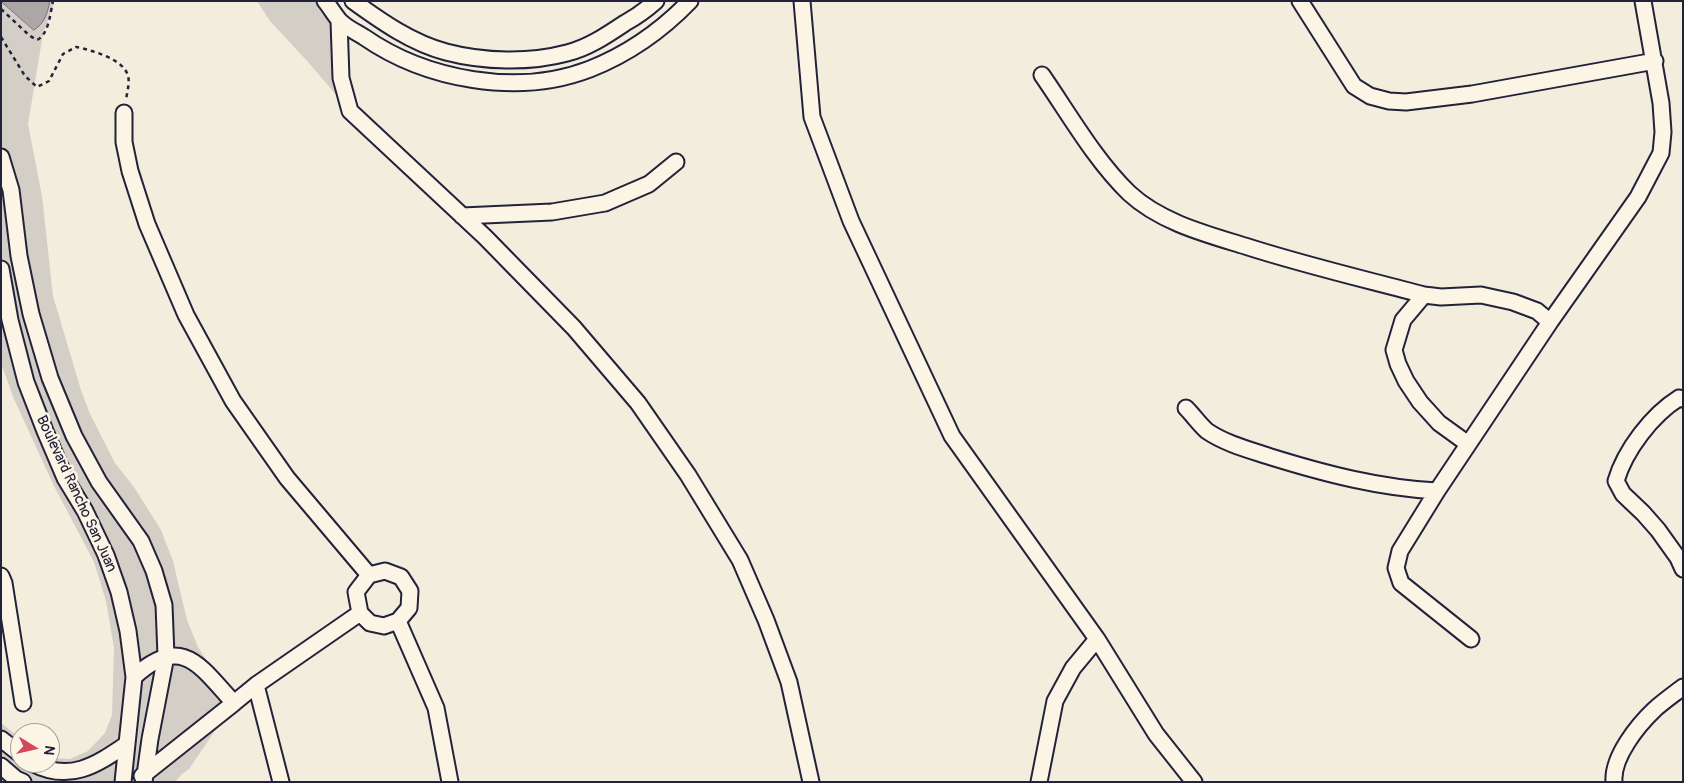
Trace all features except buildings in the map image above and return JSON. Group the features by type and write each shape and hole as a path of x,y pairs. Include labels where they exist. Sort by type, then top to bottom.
{"street":[{"path":"325,1 339,21 371,42 408,62 449,75 496,83 547,81 589,70 633,48 675,16 690,1"},
{"path":"656,1 604,37 568,53 519,61 482,58 446,52 410,38 352,1 339,21 341,78 350,111 485,237 574,328 638,403 688,475 740,560 766,620 789,682 810,782"},
{"path":"802,1 812,118 855,230 952,436 1097,639 1156,734 1194,782"},
{"path":"1300,1 1354,86 1370,96 1389,101 1406,102 1472,94 1655,62"},
{"path":"1471,639 1401,583 1396,568 1400,551 1437,491 1550,322 1638,197 1661,153 1663,122 1655,62 1643,1"},
{"path":"1042,75 1106,167 1130,194 1170,220 1198,231 1298,262 1424,295 1441,297 1481,295 1513,302 1537,311 1550,322"},
{"path":"124,113 124,142 130,171 146,224 186,315 233,401 244,417 287,478 368,575"},
{"name":"Boulevard Rancho San Juan","path":"1,157 11,190 19,256 31,314 50,378 74,436 99,482 141,541 154,571 164,605 166,656 142,779"},
{"path":"462,216 552,212 606,203 649,184 676,162"},
{"name":"Boulevard Rancho San Juan","path":"1,269 10,320 26,382 44,431 106,555 120,592 128,631 134,677 123,782"},
{"path":"1424,295 1403,320 1394,350 1398,364 1406,381 1420,402 1439,423 1468,444"},
{"path":"1683,399 1679,398 1655,416 1620,468 1616,481 1623,494 1658,530 1678,558 1683,569"},
{"path":"1186,408 1206,430 1247,449 1304,468 1404,489 1437,491"},
{"path":"385,570 401,577 410,591 409,608 398,621 384,626 370,623 360,613 356,592 368,575 385,570"},
{"path":"1,576 4,583 23,703"},
{"path":"142,779 256,685 360,613"},
{"path":"398,621 436,708 450,782"},
{"path":"1039,782 1054,701 1073,668 1097,639"},
{"path":"134,677 147,665 166,656 184,656 203,669 234,703"},
{"path":"256,685 282,782"},
{"path":"1614,782 1613,772 1628,740 1654,709 1683,687"},
{"path":"60,772 81,776 127,744"},
{"path":"1,766 23,782"}],"path":[{"path":"1,9 30,36 37,40 42,37 46,30 53,1"},
{"path":"1,37 25,76 37,87 49,81 63,54 76,47 94,51 111,58 127,72 129,79 124,113"}],"shaded area":[{"path":"1,1 55,1 43,34 28,124 42,196 53,296 90,414 115,463 134,487 161,530 173,561 187,620 198,647 234,703 189,769 175,782 1,782 1,723 10,730 10,773 60,773 60,758 70,759 88,751 105,733 112,715 114,648 106,601 94,562 54,486 14,399 1,363"},
{"path":"1,1 50,1 45,18 34,30"},
{"path":"257,1 325,1 339,21 350,111 270,21"}]}
